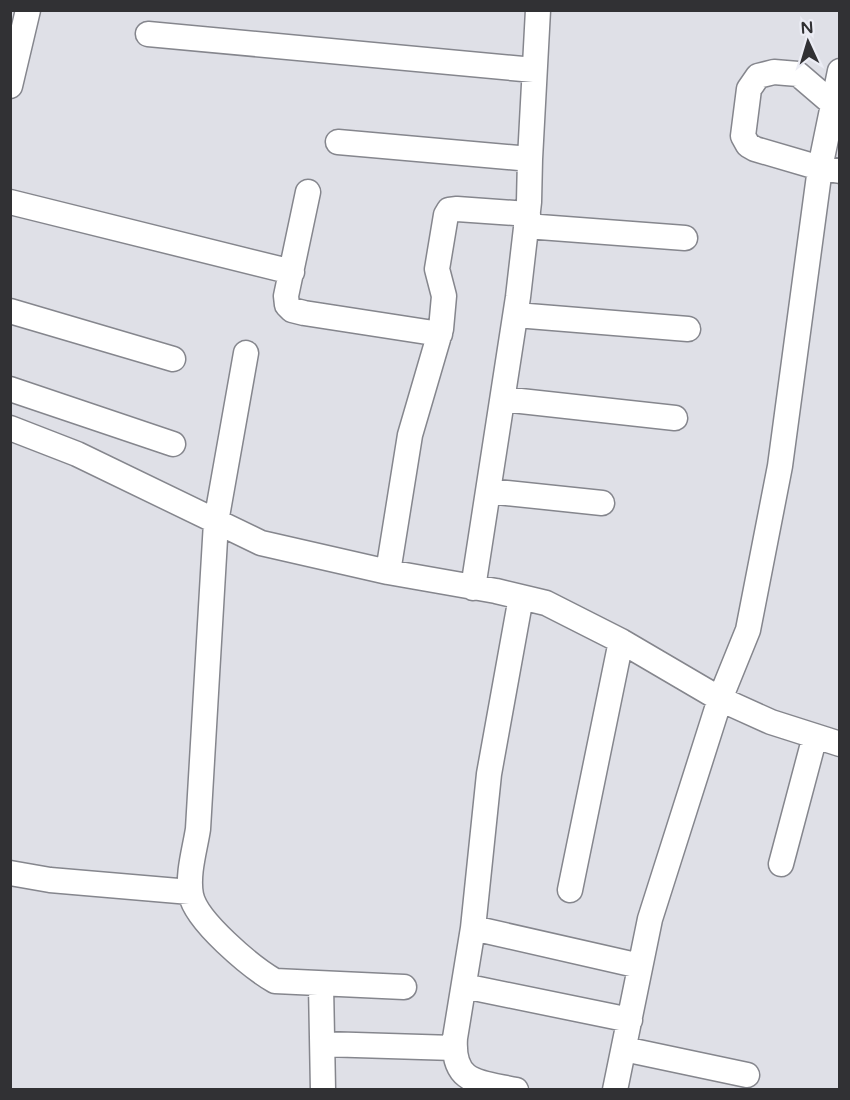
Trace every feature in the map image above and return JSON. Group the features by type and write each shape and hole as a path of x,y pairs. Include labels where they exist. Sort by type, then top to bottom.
{"street":[{"path":"10,86 27,10"},
{"path":"473,588 516,315 527,220 538,10"},
{"path":"148,34 534,70"},
{"path":"615,1089 650,919 720,699 748,630 780,466 830,169 833,104 840,71"},
{"path":"830,169 755,149 748,145 743,136 749,89 758,76 774,72 798,74 833,104"},
{"path":"338,142 530,159"},
{"path":"308,192 286,305 304,314 440,334"},
{"path":"10,202 292,272"},
{"path":"388,572 410,435 440,334 444,311 444,296 437,269 446,215 449,210 685,238"},
{"path":"10,311 173,359"},
{"path":"516,315 688,329"},
{"path":"246,353 216,522 198,829 190,892 194,906 213,930 260,972 275,981 321,985 404,987"},
{"path":"10,389 173,444"},
{"path":"503,399 675,418"},
{"path":"10,428 77,454 261,543 388,572 546,603 621,641 720,699 771,722 840,744"},
{"path":"488,491 602,503"},
{"path":"516,1089 478,1082 461,1072 454,1056 454,1048 473,928 489,774 521,597"},
{"path":"570,890 621,641"},
{"path":"781,864 815,736"},
{"path":"10,873 50,880 190,892"},
{"path":"473,928 640,966"},
{"path":"321,985 323,1089"},
{"path":"464,986 630,1020"},
{"path":"323,1044 454,1048"},
{"path":"624,1049 747,1075"}]}
